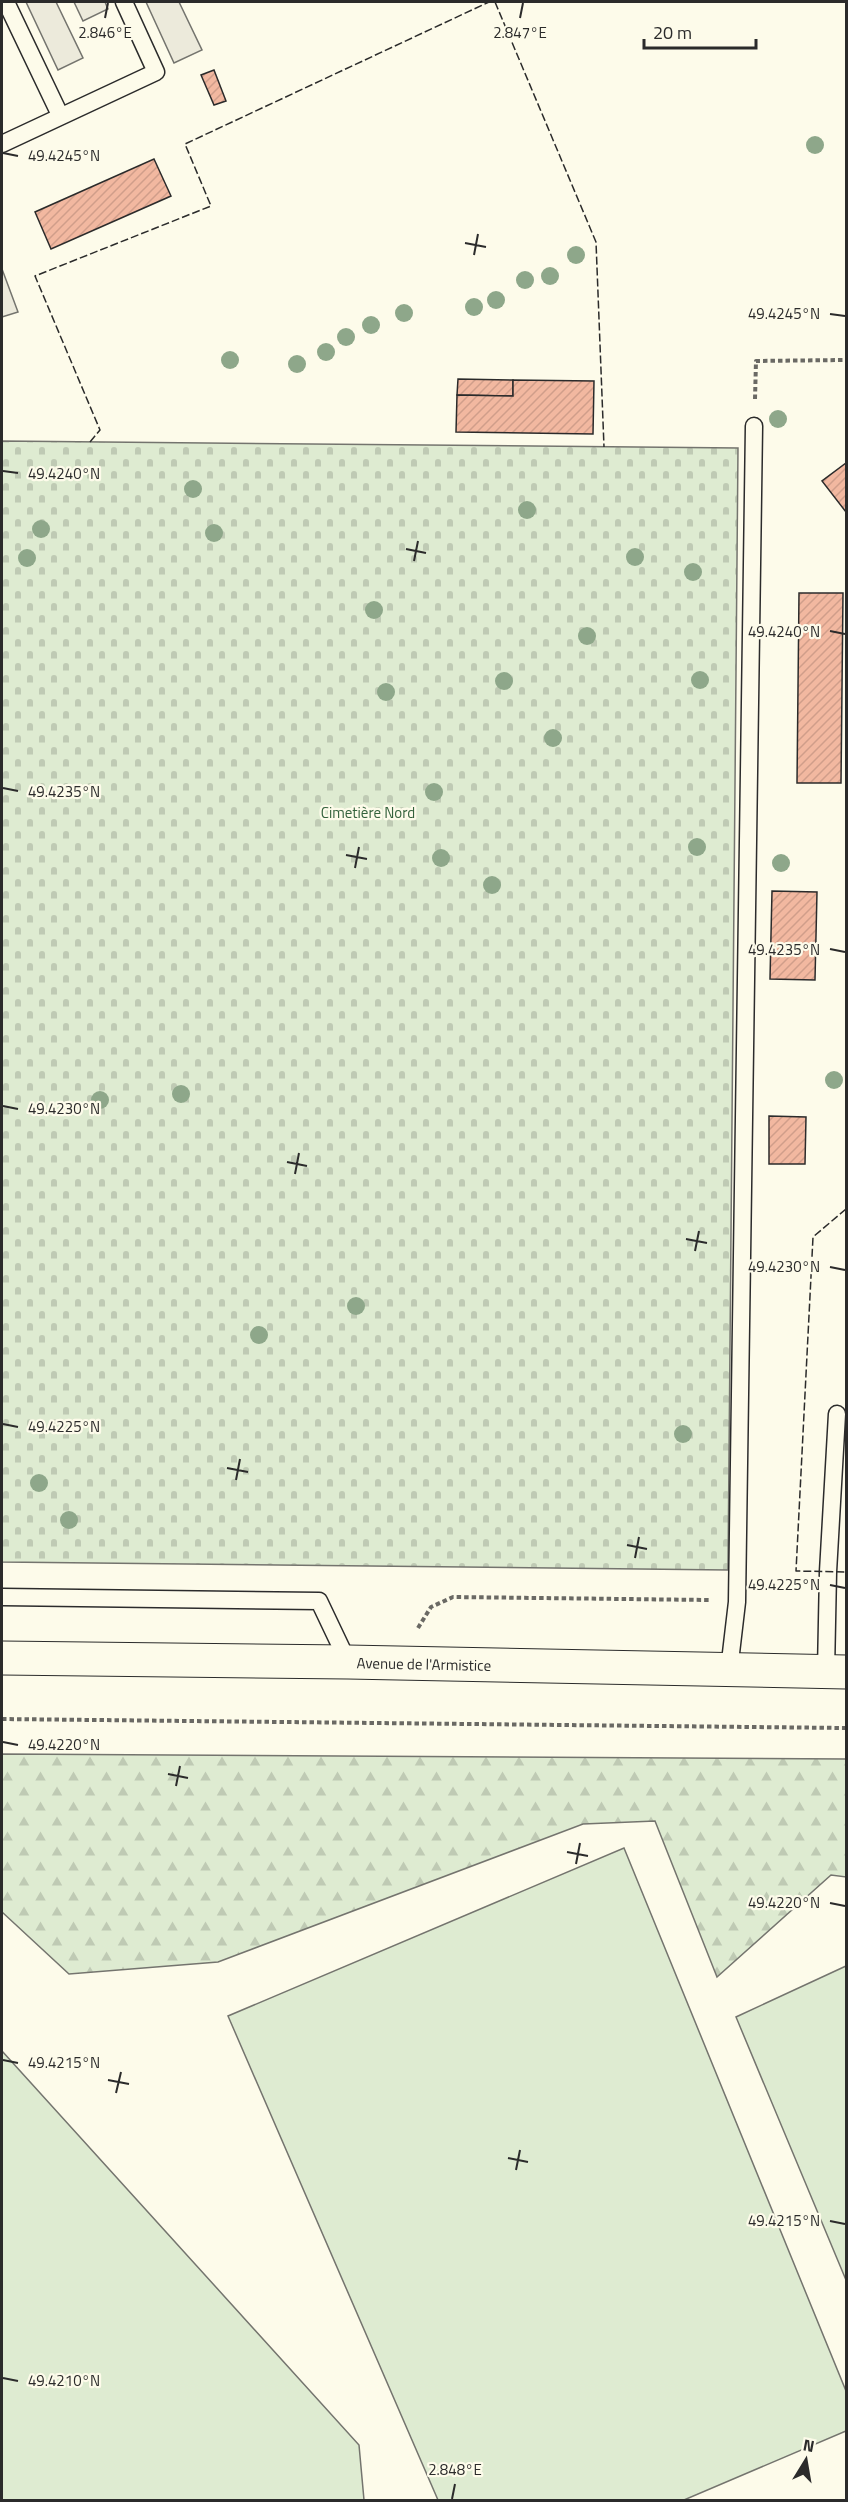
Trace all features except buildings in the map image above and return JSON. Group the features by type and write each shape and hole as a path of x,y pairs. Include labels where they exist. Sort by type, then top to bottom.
{"main road":[{"name":"Avenue de l'Armistice","path":"2,1658 836,1671"}],"lane":[{"path":"6,2 60,116"},
{"path":"2,144 156,72 124,2"},
{"path":"729,1670 736,1602 754,426"},
{"path":"836,1671 828,1572 837,1414"},
{"path":"2,1597 319,1601 348,1662"}],"path":[{"path":"754,426 756,361 846,360"},
{"path":"400,1663 431,1606 453,1597 736,1602"},
{"path":"2,1719 846,1728"}],"green space":[{"name":"Cimetière Nord","path":"2,441 738,448 728,1570 2,1562"},
{"path":"2,1754 846,1759 846,1877 831,1875 717,1977 655,1821 583,1824 218,1962 69,1974 2,1912"},
{"path":"624,1848 846,2391 846,2431 684,2500 438,2500 228,2016"},
{"path":"846,1966 846,2280 736,2017"},
{"path":"2,2051 359,2445 364,2500 2,2500"}],"shaded area":[{"path":"26,2 56,2 83,58 58,70"},
{"path":"74,2 105,2 108,9 83,21"},
{"path":"146,2 179,2 202,50 174,63"},
{"path":"2,269 18,312 2,317"}],"fence":[{"path":"90,442 100,430 35,276 211,206 185,144 489,2"},
{"path":"495,2 596,242 604,447"},
{"path":"846,1209 813,1237 796,1571 846,1572"}]}
